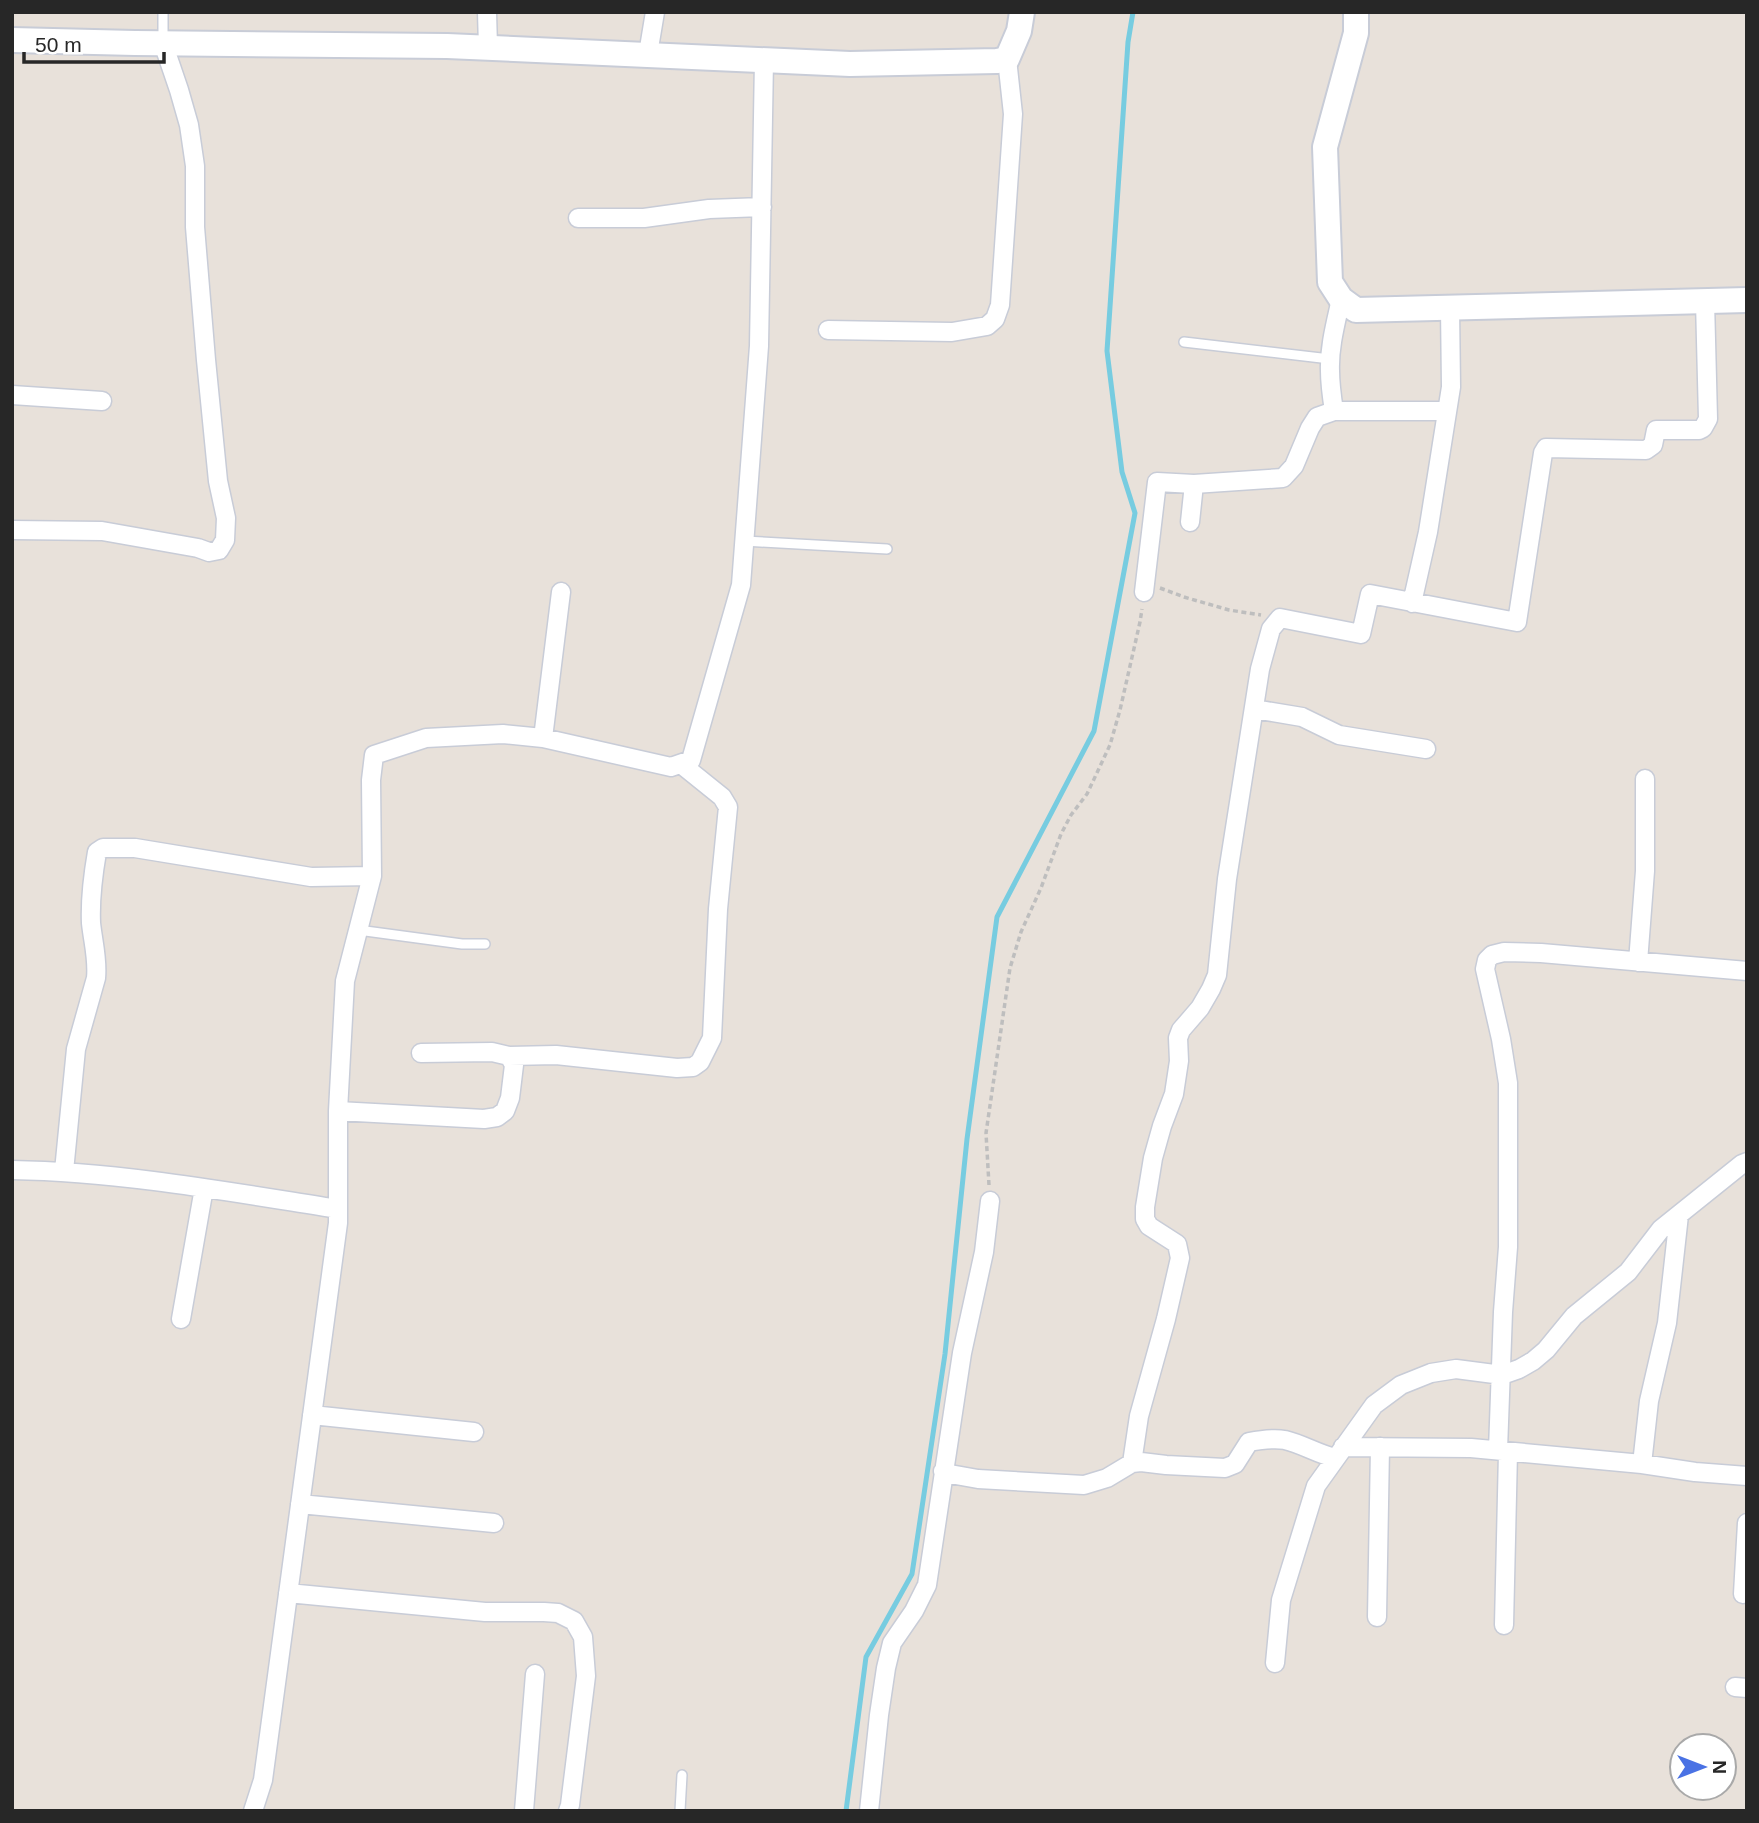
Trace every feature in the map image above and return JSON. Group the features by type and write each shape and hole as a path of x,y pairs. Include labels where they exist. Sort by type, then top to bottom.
{"street":[{"path":"487,12 488,47"},
{"path":"648,54 655,12"},
{"path":"828,331 952,332 987,326 995,319 1000,305 1013,114 1007,58 1020,31 1022,12"},
{"path":"1356,12 1356,33 1325,148 1330,282 1341,299 1356,310 1747,300"},
{"path":"12,40 488,47 850,64 997,61 1007,58"},
{"path":"12,530 102,531 209,552 219,550 225,540 226,518 218,481 195,227 195,166 189,125 163,43"},
{"path":"253,1811 263,1780 338,1223 338,1111 345,981 372,876 371,780 374,755 426,738 503,734 543,738 671,767 691,760 741,584 760,346 764,60"},
{"path":"578,218 644,218 709,209 762,207"},
{"path":"1334,411 1329,370 1331,341 1341,299"},
{"path":"1132,1463 1139,1416 1180,1258 1177,1244 1149,1226 1145,1219 1153,1158 1174,1094 1179,1060 1178,1038 1181,1030 1200,1008 1217,975 1227,879 1261,669 1271,629 1280,618 1361,634 1370,594 1517,622 1543,453 1546,448 1646,450 1653,446 1656,430 1699,430 1707,424 1705,301"},
{"path":"1412,603 1428,532 1451,387 1450,307"},
{"path":"12,395 102,401"},
{"path":"1143,592 1157,482 1194,484 1283,478 1294,466 1317,417 1334,411 1447,411"},
{"path":"1190,522 1194,484"},
{"path":"543,738 561,592"},
{"path":"1254,709 1302,717 1339,735 1426,749"},
{"path":"421,1053 556,1055 677,1068 693,1067 700,1062 712,1038 718,909 728,807 722,797 681,764"},
{"path":"1638,962 1646,779"},
{"path":"64,1171 76,1049 96,978 91,921 97,852 103,848 135,848 311,877 372,876"},
{"path":"1504,1625 1502,1375 1508,1247 1508,1083 1485,969 1487,960 1492,955 1504,952 1541,953 1747,971"},
{"path":"338,1111 484,1119 498,1117 505,1111 510,1098 514,1065 509,1056"},
{"path":"1275,1663 1281,1600 1316,1486 1374,1405 1401,1385 1431,1373 1456,1369 1502,1375 1519,1370 1546,1350 1574,1316 1628,1272 1661,1229 1747,1162"},
{"path":"12,1170 64,1171 155,1181 338,1209"},
{"path":"181,1319 204,1188"},
{"path":"869,1811 886,1668 892,1643 914,1611 927,1585 943,1471 965,1341 984,1252 990,1201"},
{"path":"1642,1464 1650,1401 1667,1323 1679,1215"},
{"path":"312,1415 474,1432"},
{"path":"943,1471 978,1479 1084,1485 1107,1478 1132,1463 1225,1468 1236,1464 1249,1442 1284,1440 1319,1454 1380,1447 1471,1448 1747,1476"},
{"path":"1377,1617 1380,1447"},
{"path":"300,1504 494,1523"},
{"path":"1743,1594 1747,1523"},
{"path":"288,1593 485,1612 544,1612 558,1614 574,1621 583,1637 586,1676 568,1811"},
{"path":"524,1811 535,1674"}],"lane":[{"path":"163,12 163,43"},
{"path":"1184,342 1330,359"},
{"path":"744,541 887,549"},
{"path":"358,930 462,944 485,944"},
{"path":"680,1811 682,1775"}],"path":[{"path":"990,1201 986,1133 1010,968 1021,932 1061,834 1087,794 1110,745 1140,622 1143,592 1148,587 1166,589 1229,610 1280,618"}],"waterway":[{"path":"846,1811 866,1657 912,1574 945,1354 967,1139 997,917 1094,731 1135,513 1122,472 1107,351 1128,42 1133,12"}]}
